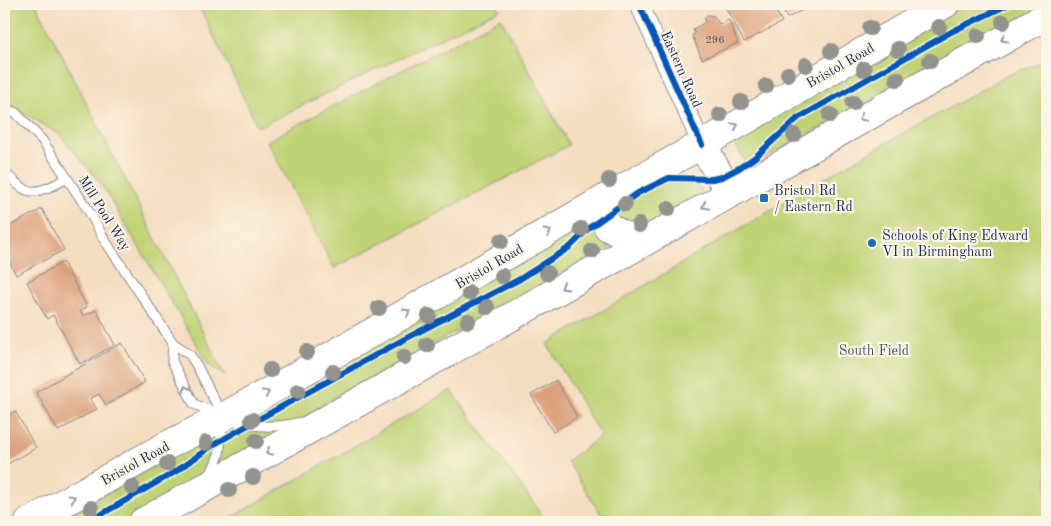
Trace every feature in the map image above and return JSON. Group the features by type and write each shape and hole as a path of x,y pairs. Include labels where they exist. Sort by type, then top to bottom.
{"highway":[{"name":"Bristol Road","path":"29,522 162,448 223,417 702,145 945,4"},
{"path":"143,522 1047,16"},
{"path":"702,145 730,193"},
{"path":"596,204 608,227 640,244"}],"street":[{"name":"Eastern Road","path":"639,4 702,145"}],"lane":[{"name":"Mill Pool Way","path":"4,111 15,112 42,140 172,344"},
{"path":"4,174 24,190 36,191 67,178"},
{"path":"205,487 220,455 223,417 190,354 172,344 172,361 194,404 223,417 249,425 288,425 342,411"}],"green space":[{"path":"4,4 36,4 225,376 209,365 100,182 60,135 4,101"},
{"path":"198,4 497,4 500,9 258,127"},
{"path":"966,4 1047,4 751,165 745,161 736,146 751,129"},
{"path":"501,18 569,145 334,268 267,141"},
{"name":"South Field","path":"1047,60 1047,522 606,522 567,461 601,436 547,344 845,166 1008,75"},
{"path":"669,178 691,182 701,189 701,197 334,397 291,427 127,522 55,522"},
{"path":"451,390 547,522 224,522"}],"building":[{"path":"728,4 772,4 782,22 744,42 725,6"},
{"path":"779,4 814,4 787,18"},
{"path":"707,15 714,16 719,24 729,20 738,43 702,59 692,35 695,34 693,29 704,23"},
{"path":"42,209 64,250 16,275 4,251 4,229"},
{"path":"63,262 87,307 80,311 83,316 96,310 115,345 80,364 53,315 47,319 27,282"},
{"path":"122,343 145,382 106,405 99,394 90,399 97,409 58,431 36,392"},
{"path":"556,380 577,417 553,432 531,395"},
{"path":"15,411 36,448 4,466 4,417"}],"cycle path":[{"path":"639,4 702,145"},
{"path":"88,522 175,472 213,445 259,419 403,340 520,279 570,247 589,228 638,193 669,178 712,179 722,177 754,158 798,118 953,31 1009,4"}],"place":[{"name":"Bristol Rd / Eastern Rd","path":"764,198"},
{"name":"Schools of King Edward VI in Birmingham","path":"872,243"}]}
